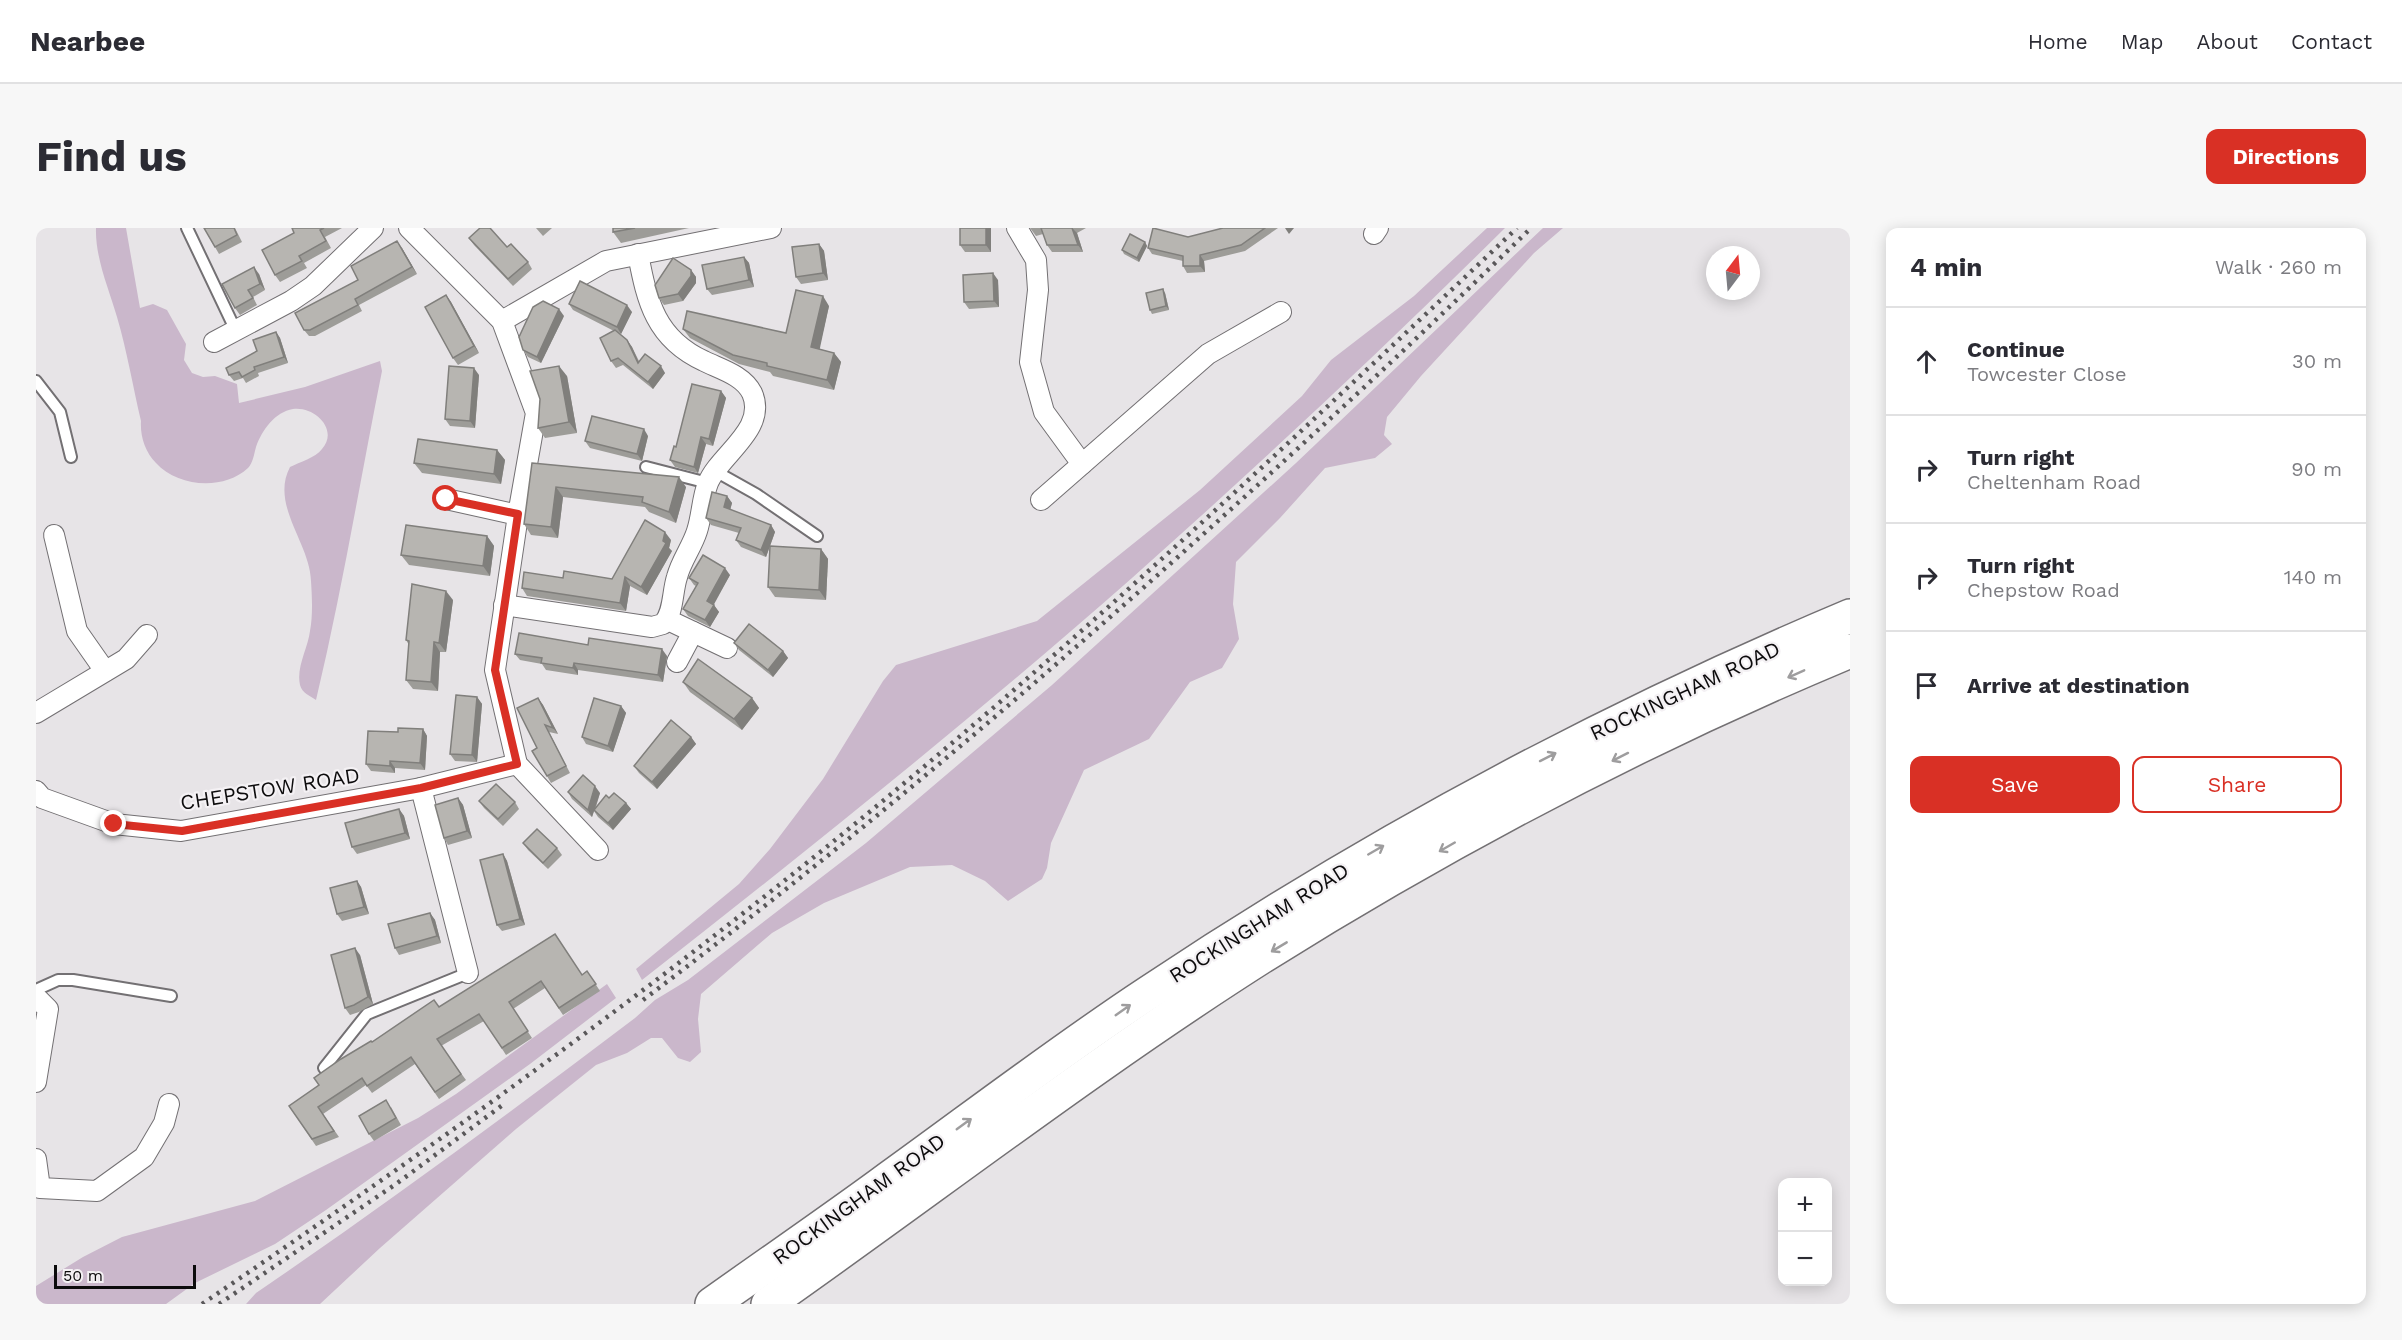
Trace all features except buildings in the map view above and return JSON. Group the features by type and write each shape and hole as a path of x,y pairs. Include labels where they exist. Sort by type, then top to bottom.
{"highway":[{"name":"ROCKINGHAM ROAD","path":"712,1304 1147,993 1241,932 1377,849 1604,728 1685,688 1850,616"},
{"name":"ROCKINGHAM ROAD","path":"768,1304 1079,1080 1282,945 1456,842 1541,797 1701,717 1850,651"}],"street":[{"path":"214,342 291,301 313,286 373,228"},
{"path":"502,321 606,261 771,228"},
{"path":"1017,228 1036,260 1038,290 1030,362 1044,412 1082,464"},
{"path":"415,230 502,321 536,413 518,514 495,670 517,764 598,850"},
{"path":"504,605 652,627 663,624 668,620 678,573 692,547 698,529 711,477 750,427 753,397 748,386 736,376 684,350 669,336 651,311 638,255"},
{"path":"1041,500 1208,354 1281,312"},
{"path":"446,499 518,514"},
{"path":"54,535 77,631 105,671"},
{"path":"668,620 728,648"},
{"path":"677,662 693,632"},
{"path":"36,713 126,659 147,635"},
{"name":"CHEPSTOW ROAD","path":"38,799 114,824 182,831 421,788 517,764"},
{"path":"421,788 468,974"},
{"path":"36,997 48,1009 36,1082"},
{"path":"36,1159 40,1188 98,1191 144,1157 164,1123 169,1104"}],"lane":[{"path":"187,228 236,331"},
{"path":"36,381 60,412 71,458"},
{"path":"646,467 711,477 756,494 817,536"},
{"path":"324,1068 367,1014 468,974"},
{"path":"36,990 58,980 74,980 171,996"}],"shaded area":[{"path":"96,228 126,228 140,308 153,304 167,310 186,344 184,360 192,373 203,377 215,376 237,384 239,403 305,387 380,361 382,371 343,577 316,700 304,692 299,678 311,625 311,581 309,567 288,510 285,481 290,467 322,449 327,442 326,427 316,415 309,411 293,409 280,414 270,423 256,447 250,466 238,475 214,483 201,483 176,477 165,471 149,454 142,438 141,421 124,343 100,262"},
{"path":"1487,228 1505,228 1321,406 1132,578 890,783 642,980 636,969 739,884 770,849 823,779 883,681 896,665 1037,621 1200,490 1302,396 1331,360 1414,296"},
{"path":"1543,228 1563,228 1534,253 1421,376 1387,417 1384,435 1392,444 1375,458 1325,468 1236,562 1233,604 1239,639 1222,668 1190,682 1149,739 1084,770 1051,843 1047,868 1042,879 1008,901 985,881 952,865 910,867 824,903 772,933 701,994 698,1019 701,1052 690,1062 678,1058 662,1038 651,1038 627,1053 596,1065 516,1129 380,1248 320,1304 246,1304 256,1293 400,1192 542,1088 635,1018 655,1000 688,980 866,843 1052,685 1296,463"},
{"path":"607,984 616,998 530,1064 275,1244 195,1283 166,1304 36,1304 36,1286 83,1257 122,1237 255,1201 418,1118 456,1094"}],"railway":[{"path":"202,1304 381,1180 558,1053 646,988 818,854 1060,650 1290,441 1517,228"},
{"path":"643,1000 868,823 1086,638 1343,407 1531,228"},
{"path":"219,1304 396,1184 504,1104"}],"route":[{"path":"114,824 182,831 421,788 517,764 495,670 518,514 446,499"}]}
